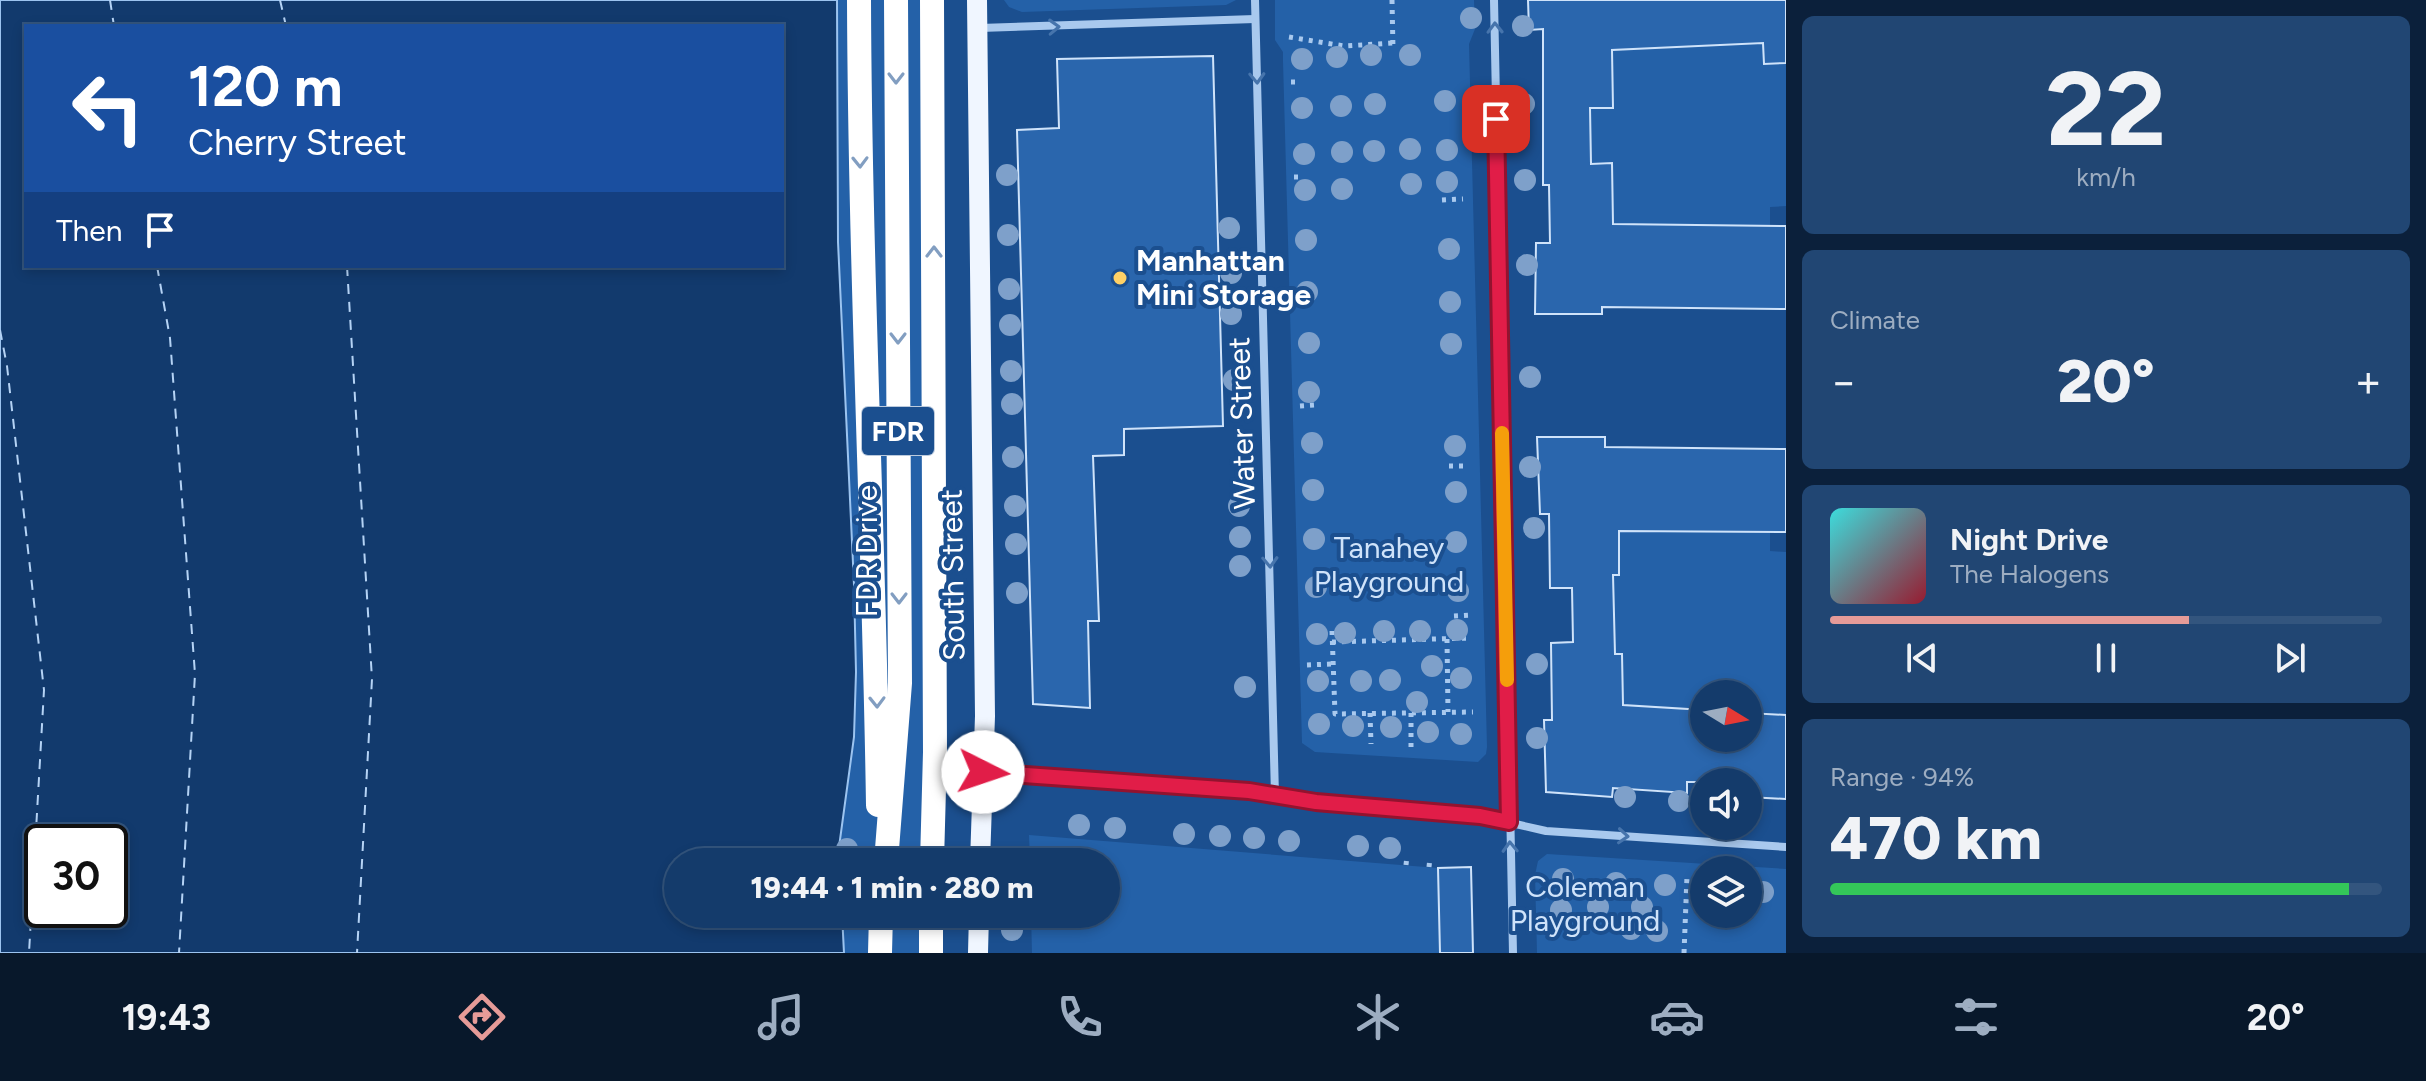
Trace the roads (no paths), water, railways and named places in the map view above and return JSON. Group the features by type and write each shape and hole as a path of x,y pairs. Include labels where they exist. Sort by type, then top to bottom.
{"highway":[{"path":"859,0 861,210 876,633 879,848"},
{"name":"FDR Drive","path":"887,848 900,683 896,0"},
{"name":"FDR","path":"932,0 935,498 932,848"},
{"path":"880,953 881,928"},
{"path":"931,928 931,953"}],"main road":[{"name":"South Street","path":"977,0 985,685 980,848"},
{"path":"978,953 979,928"}],"street":[{"name":"Water Street","path":"1255,0 1275,796"},
{"path":"1494,0 1513,953"},
{"path":"976,28 1255,19"},
{"path":"983,772 1226,789 1316,802 1480,816 1546,831 1786,847"}],"place":[{"name":"Manhattan Mini Storage","path":"1120,278"}],"park label":[{"name":"Tanahey Playground","path":"1389,565"},
{"name":"Coleman Playground","path":"1585,904"}]}
